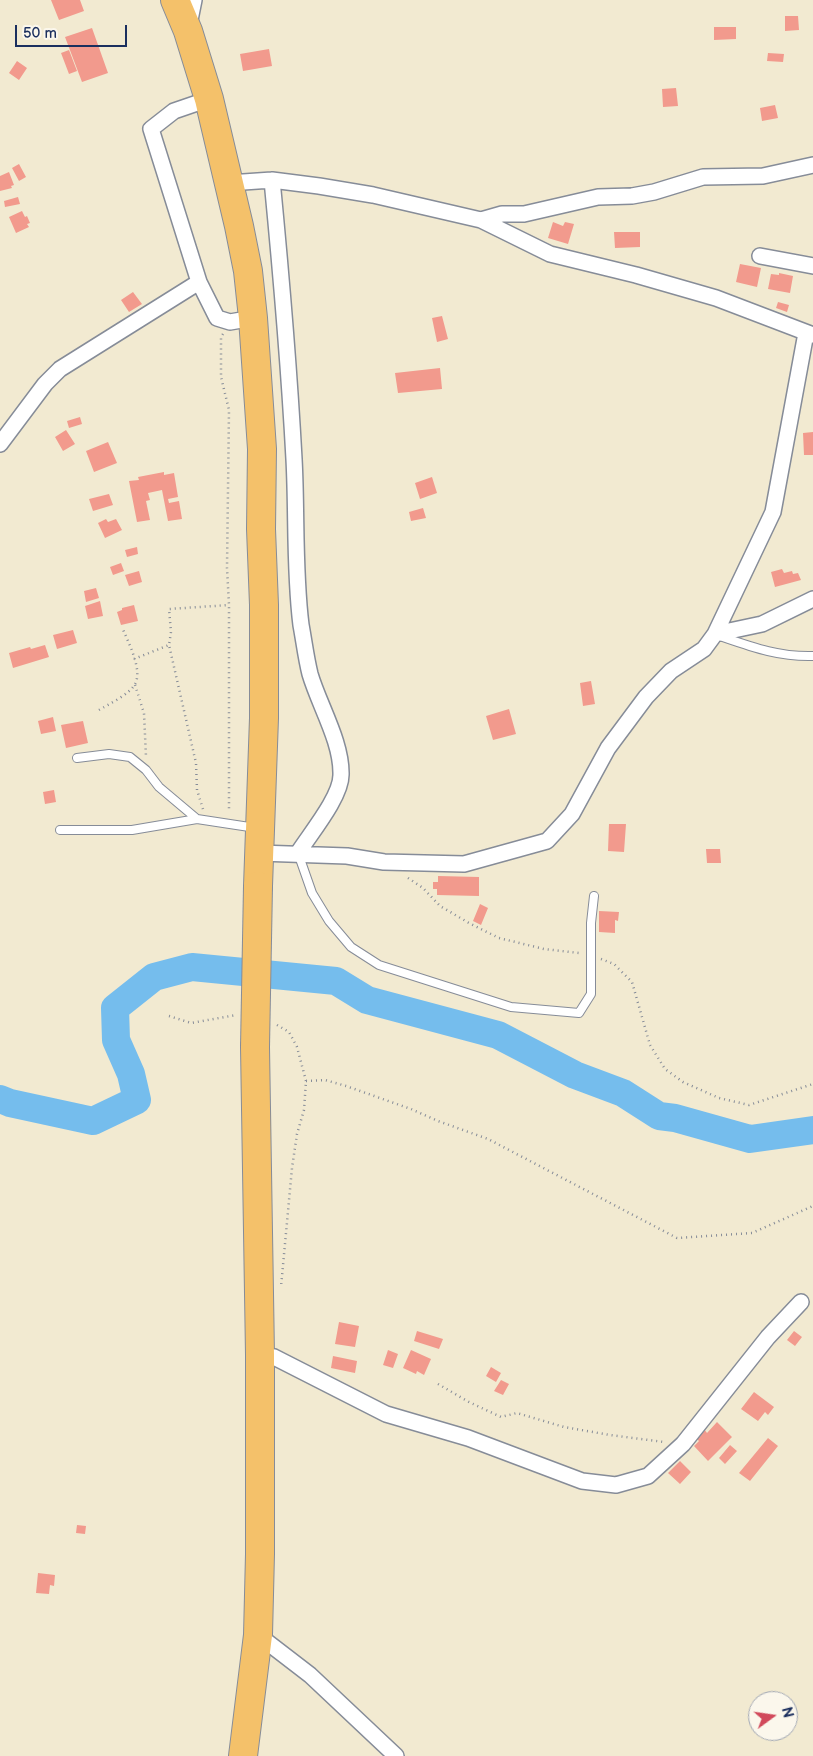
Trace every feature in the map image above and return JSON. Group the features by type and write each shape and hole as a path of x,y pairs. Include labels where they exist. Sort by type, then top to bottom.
{"highway":[{"path":"175,0 188,31 209,99 248,271 242,320 262,449 264,718 255,1047 261,1519 258,1635 243,1756"}],"street":[{"path":"188,31 194,0"},
{"path":"209,99 174,111 151,130 199,282 217,318 242,320"},
{"path":"481,220 502,214 524,214 598,197 632,196 654,192 703,177 763,176 813,165"},
{"path":"272,180 289,364 295,468 295,551 301,625 310,673 338,754 341,776 337,794 298,854"},
{"path":"229,183 272,180 374,194 481,220 550,254 636,275 716,298 809,334 773,512 716,634 704,649 671,671 646,697 608,748 572,814 547,841 464,864 384,862 347,856 298,854 260,841"},
{"path":"760,256 813,266"},
{"path":"0,444 45,384 60,369 199,282"},
{"path":"716,634 762,624 813,599"},
{"path":"260,1355 274,1357 386,1414 468,1438 582,1480 616,1485 648,1476 683,1444 768,1337 801,1302"},
{"path":"258,1635 310,1675 396,1756"}],"lane":[{"path":"716,634 765,651 796,656 813,656"},
{"path":"77,758 109,754 130,757 146,770 159,787 197,819"},
{"path":"60,830 132,830 197,819 229,823 260,841"},
{"path":"298,854 312,893 329,921 351,947 379,965 511,1007 578,1013 591,994 594,896"}],"path":[{"path":"229,823 229,605 227,568 229,410 221,377 221,337 242,320"},
{"path":"206,820 197,790 196,762 169,644 171,632 169,609 229,605"},
{"path":"122,627 138,672 135,685 144,713 146,770"},
{"path":"134,659 169,644"},
{"path":"99,710 135,685"},
{"path":"306,1081 325,1080 346,1086 488,1139 677,1238 752,1233 813,1206"},
{"path":"438,1384 501,1417 517,1413 564,1427 683,1444"}],"building":[{"path":"51,0 80,0 84,11 59,20"},
{"path":"785,16 798,16 799,30 785,31"},
{"path":"714,27 736,27 736,39 714,40"},
{"path":"92,28 108,73 82,82 65,37"},
{"path":"269,49 272,66 243,71 240,54"},
{"path":"69,50 77,71 69,74 61,53"},
{"path":"768,53 784,54 783,62 767,61"},
{"path":"17,61 27,68 19,80 9,73"},
{"path":"676,88 678,106 663,107 662,89"},
{"path":"775,105 778,118 762,121 760,108"},
{"path":"19,164 26,177 19,181 12,168"},
{"path":"9,172 14,185 11,186 12,188 0,191 0,176"},
{"path":"18,197 20,204 5,207 4,201"},
{"path":"22,211 25,217 27,216 30,223 27,224 29,227 16,233 9,217"},
{"path":"553,222 563,226 565,222 574,224 568,244 548,238"},
{"path":"614,232 640,232 640,247 615,248"},
{"path":"740,264 761,268 757,287 736,282"},
{"path":"779,273 793,276 790,293 768,289 771,274 779,275"},
{"path":"133,292 142,304 129,312 121,300"},
{"path":"778,302 789,305 787,312 776,308"},
{"path":"442,316 448,339 437,342 432,318"},
{"path":"440,368 442,389 398,393 395,373"},
{"path":"80,417 82,424 69,428 67,421"},
{"path":"66,430 75,444 63,451 55,437"},
{"path":"813,432 813,455 804,455 803,433"},
{"path":"108,442 117,463 94,472 86,451"},
{"path":"164,472 164,475 174,473 178,497 168,499 169,503 179,501 182,519 168,521 162,490 148,493 150,500 146,501 150,520 137,522 129,481 139,480 138,477"},
{"path":"432,477 437,493 420,499 415,483"},
{"path":"109,494 113,505 93,511 89,499"},
{"path":"423,508 426,518 411,521 409,512"},
{"path":"106,519 108,522 116,519 122,530 105,538 98,523"},
{"path":"137,547 138,554 127,557 125,550"},
{"path":"121,563 124,571 113,575 110,567"},
{"path":"782,569 784,573 792,571 793,574 798,573 801,580 775,587 771,572"},
{"path":"139,571 142,582 129,586 125,575"},
{"path":"96,588 99,598 86,602 84,591"},
{"path":"100,601 103,616 88,619 85,606"},
{"path":"134,605 138,621 121,625 117,612 122,610 122,608"},
{"path":"73,630 77,643 57,649 53,635"},
{"path":"45,645 49,657 13,668 9,653"},
{"path":"591,681 595,704 583,706 580,683"},
{"path":"509,709 516,734 493,740 486,716"},
{"path":"53,717 56,731 41,734 38,721"},
{"path":"83,721 88,743 66,748 61,725"},
{"path":"54,790 56,802 45,804 43,792"},
{"path":"609,824 626,824 624,852 608,851"},
{"path":"706,849 720,849 721,863 707,863"},
{"path":"438,876 479,877 479,896 437,895 437,889 433,889 433,882 438,882"},
{"path":"480,904 488,908 481,925 473,921"},
{"path":"599,911 619,912 618,921 615,920 615,933 599,932"},
{"path":"339,1322 359,1326 355,1347 335,1344"},
{"path":"417,1331 443,1339 439,1349 414,1341"},
{"path":"794,1331 802,1337 795,1346 787,1340"},
{"path":"388,1350 398,1354 393,1368 383,1365"},
{"path":"411,1350 431,1359 424,1375 417,1371 416,1374 403,1368"},
{"path":"333,1356 357,1361 355,1373 331,1368"},
{"path":"491,1367 501,1373 496,1382 486,1376"},
{"path":"501,1380 509,1384 503,1395 494,1391"},
{"path":"754,1392 774,1407 768,1415 765,1412 758,1421 741,1409"},
{"path":"717,1422 732,1437 708,1461 694,1446 699,1441 696,1438 704,1429 707,1433"},
{"path":"768,1438 778,1446 750,1481 739,1473"},
{"path":"730,1445 737,1451 725,1464 719,1458"},
{"path":"680,1461 691,1472 680,1484 668,1473"},
{"path":"77,1525 86,1526 85,1534 76,1533"},
{"path":"38,1573 55,1575 54,1586 50,1585 49,1594 36,1593"}],"waterway":[{"path":"0,1099 10,1103 93,1121 137,1100 131,1074 116,1040 115,1008 154,977 192,967 336,981 367,1000 498,1035 575,1075 623,1093 659,1116 675,1118 750,1139 813,1130"}]}
